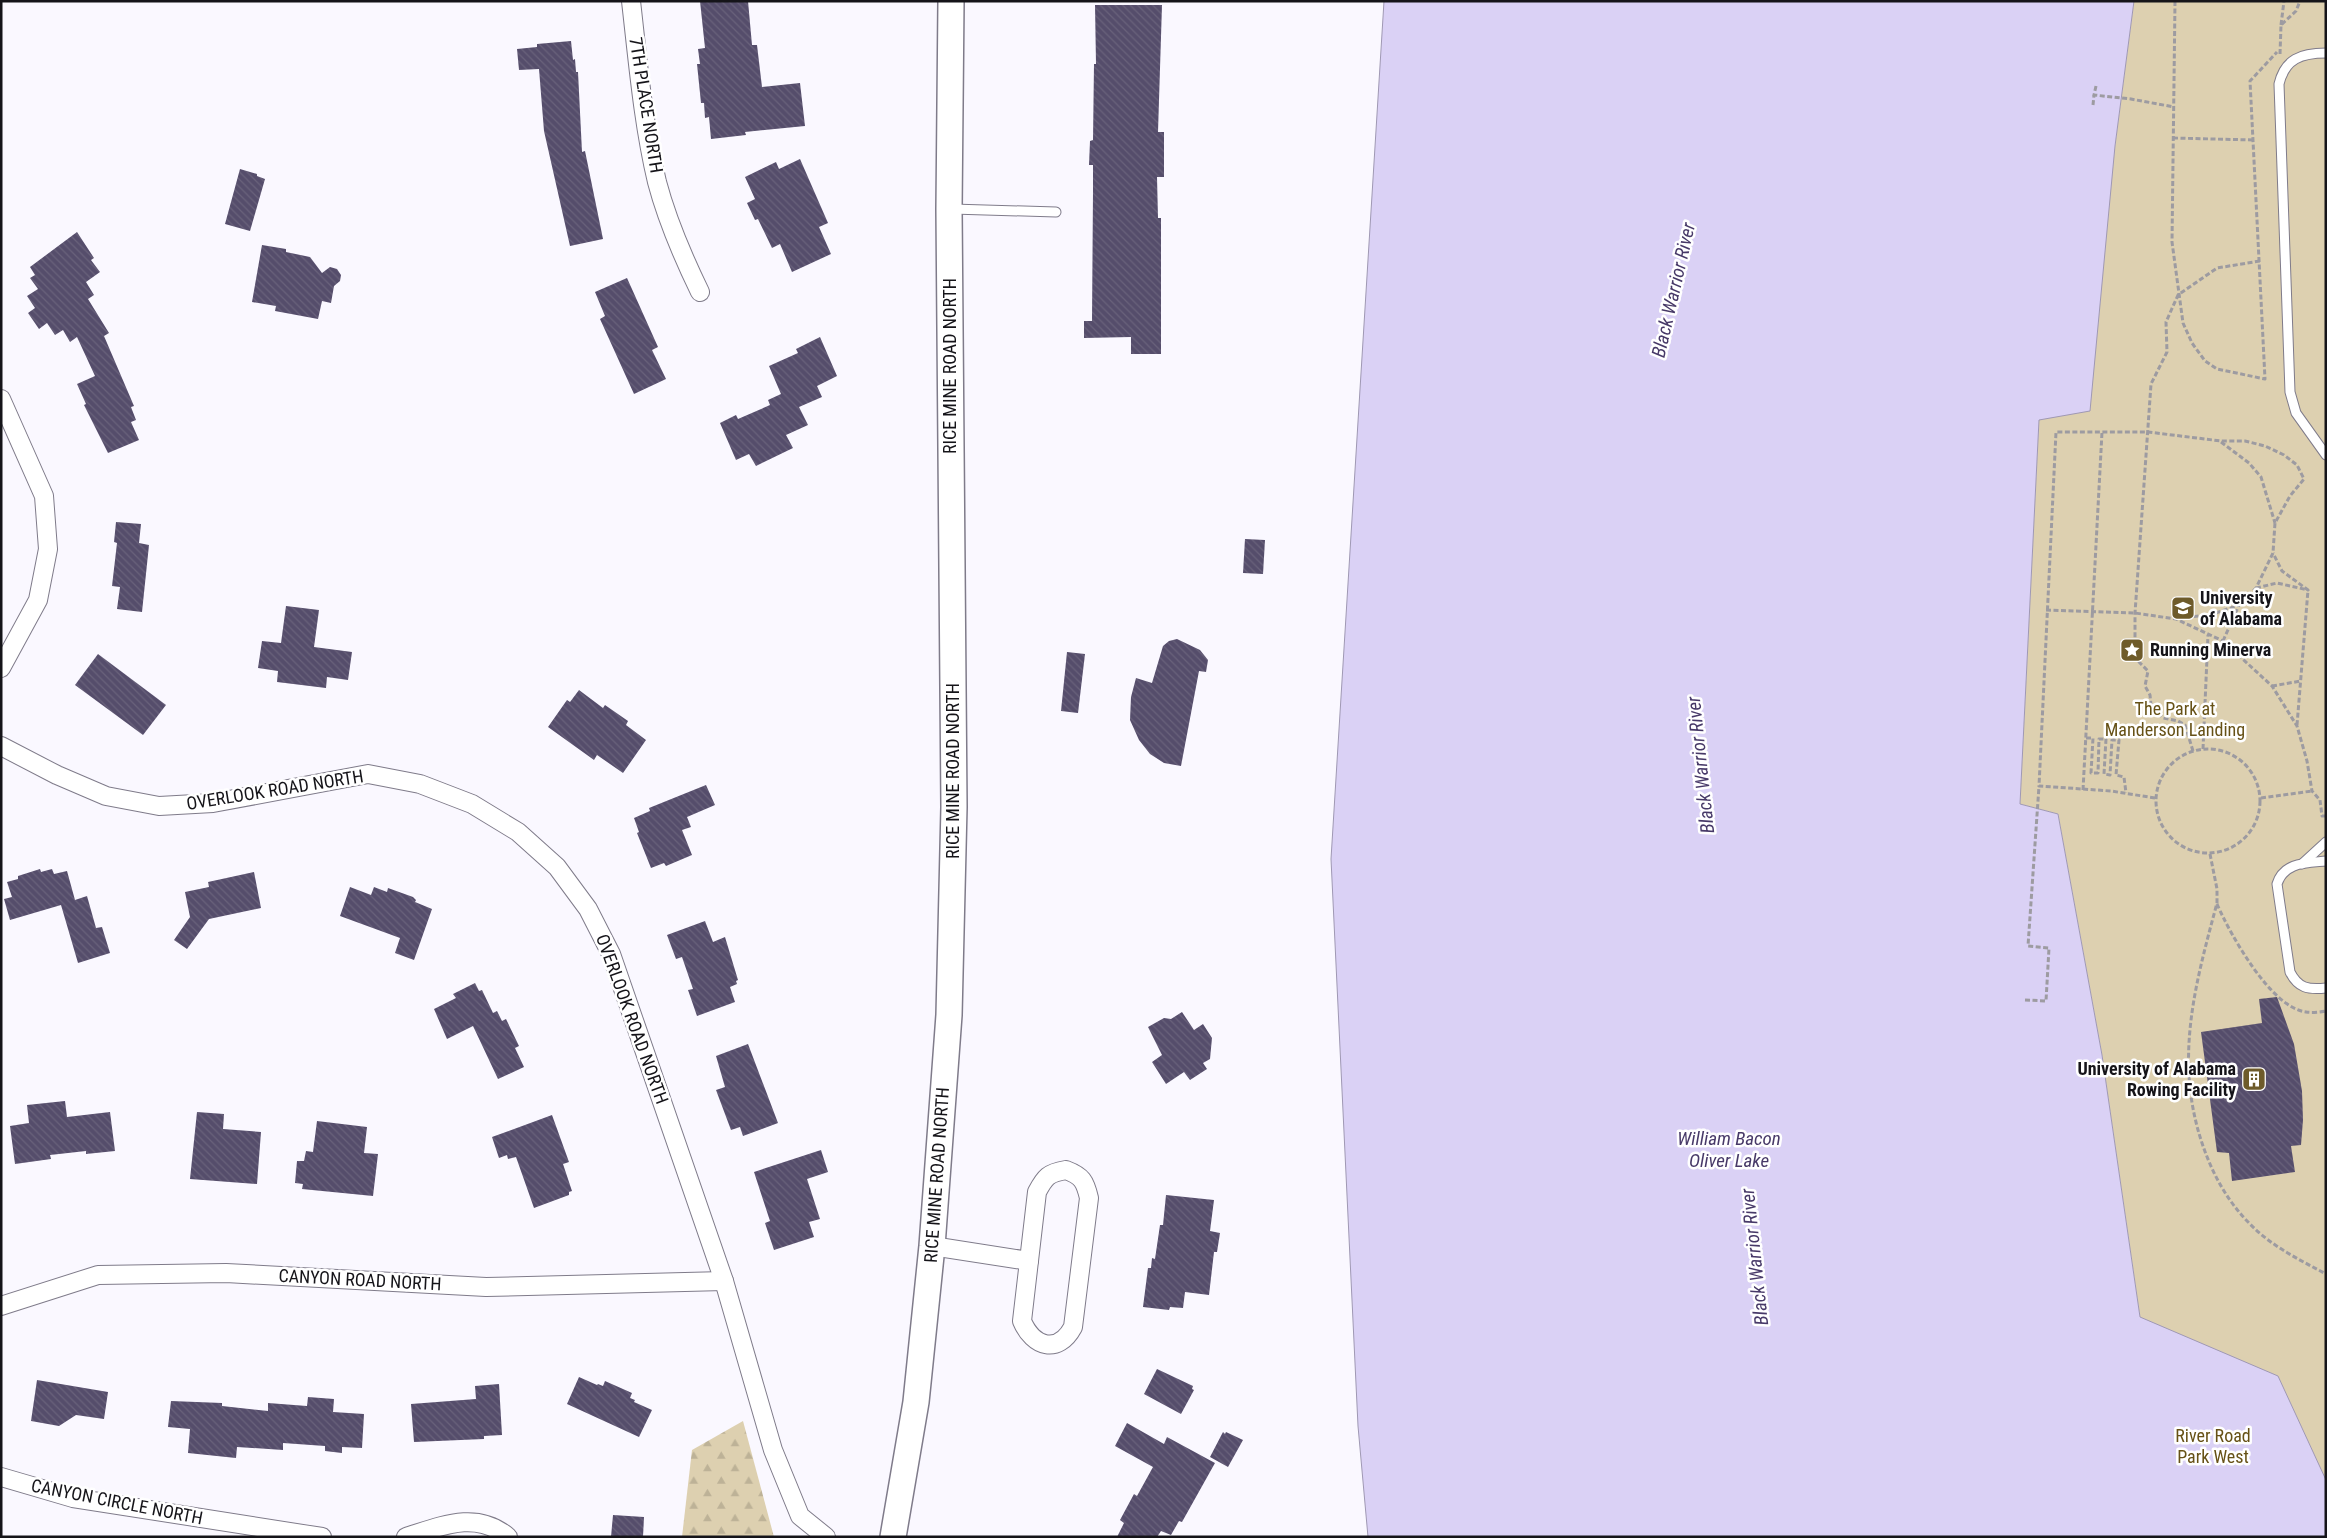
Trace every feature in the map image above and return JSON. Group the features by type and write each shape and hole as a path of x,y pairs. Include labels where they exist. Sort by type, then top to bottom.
{"main road":[{"name":"RICE MINE ROAD NORTH","path":"893,1537 916,1402 932,1246 948,1015 954,807 949,209 950,1"}],"street":[{"name":"7TH PLACE NORTH","path":"631,1 647,130 658,184 681,253 700,292"},
{"path":"1,398 44,496 48,549 38,600 1,668"},
{"name":"OVERLOOK ROAD NORTH","path":"1,746 57,776 106,796 159,806 213,802 368,774 429,787 472,804 518,832 557,867 588,909 611,954 724,1281 773,1450 800,1516 826,1537"},
{"path":"1066,1170 1078,1175 1086,1185 1089,1198 1087,1216 1073,1327 1068,1338 1059,1344 1037,1341 1027,1332 1022,1321 1029,1261 1037,1192 1043,1180 1052,1172 1066,1170"},
{"path":"932,1246 1029,1261"},
{"name":"CANYON ROAD NORTH","path":"1,1306 98,1275 226,1273 486,1287 724,1281"},
{"name":"CANYON CIRCLE NORTH","path":"1,1477 74,1498 322,1537"},
{"path":"406,1537 454,1521 482,1522 508,1537"}],"lane":[{"path":"2326,54 2304,56 2292,60 2282,72 2279,84 2290,392 2296,413 2326,455"},
{"path":"949,209 1056,212"},
{"path":"2302,864 2326,842"},
{"path":"2326,861 2288,867 2280,874 2277,884 2290,972 2295,982 2304,988 2326,988"}],"path":[{"path":"2175,1 2172,242 2183,323 2192,342 2205,361 2217,369 2265,379 2250,81 2279,50"},
{"path":"2282,72 2279,50 2284,1"},
{"path":"2281,25 2296,11 2300,1"},
{"path":"2093,105 2096,86"},
{"path":"2094,95 2131,99 2174,107"},
{"path":"2173,138 2253,140"},
{"path":"2193,751 2188,740 2185,725 2182,722 2163,718 2151,705 2150,695 2145,686 2148,671 2139,662 2139,646 2135,640 2134,613 2151,384 2167,352 2166,322 2178,295 2217,268 2260,260"},
{"path":"2024,1000 2046,1001 2049,948 2028,946 2039,786 2056,432 2148,432 2221,441 2246,441 2265,446 2297,465 2304,479 2290,496 2275,523"},
{"path":"2083,790 2102,432"},
{"path":"2221,441 2249,464 2261,477 2275,523 2273,553 2256,588 2239,605 2224,641"},
{"path":"2273,553 2282,571 2308,590"},
{"path":"2256,588 2277,583 2308,590"},
{"path":"2297,726 2308,590"},
{"path":"2046,610 2134,613 2176,619 2214,614 2239,605"},
{"path":"2176,619 2224,641 2272,686 2297,726 2307,760 2312,791 2320,800 2322,816 2326,816"},
{"path":"2203,749 2208,635"},
{"path":"2272,686 2301,681"},
{"path":"2086,738 2093,738 2091,773 2098,773 2099,739 2106,740 2104,774 2110,775 2112,740 2119,740 2116,775 2124,777 2126,793"},
{"path":"2203,749 2220,750 2235,756 2248,767 2257,782 2261,798 2259,815 2252,830 2241,842 2226,851 2210,854 2195,853 2182,848 2170,838 2162,826 2157,812 2155,798 2161,780 2171,764 2193,751 2203,749"},
{"path":"2039,786 2126,793 2155,798"},
{"path":"2261,798 2312,791"},
{"path":"2210,854 2217,889 2217,903 2193,995 2189,1026 2187,1068 2194,1115 2212,1170 2231,1201 2261,1234 2302,1261 2326,1274"},
{"path":"2217,903 2236,944 2248,963 2285,1002 2305,1012 2326,1011"}],"green space":[{"name":"The Park at Manderson Landing","path":"2134,1 2326,1 2326,1537 2140,1317 2102,1055 2058,814 2020,804 2039,419 2115,146"},
{"path":"743,1421 774,1537 682,1537 692,1450"}],"water":[{"name":"William Bacon Oliver Lake","path":"1384,1 2134,1 2115,146 2090,411 2039,420 2020,804 2058,814 2102,1055 2140,1317 2278,1376 2326,1480 2326,1537 1368,1537 1358,1426 1331,859"}],"building":[{"path":"700,1 748,1 752,45 757,45 762,87 800,83 805,126 745,132 746,135 711,139 709,117 705,118 704,103 701,103 697,64 700,64 698,49 705,48"},
{"path":"1095,5 1162,5 1158,132 1164,132 1164,177 1157,177 1158,218 1161,218 1161,354 1131,354 1131,337 1084,338 1084,321 1092,321 1093,165 1089,165 1090,141 1093,140 1094,64 1096,64"},
{"path":"571,41 573,60 575,59 576,72 578,72 582,152 585,151 603,239 570,246 544,131 539,69 519,70 517,49 537,47 537,44"},
{"path":"800,159 828,223 819,227 831,254 792,272 780,244 772,248 758,219 755,220 747,203 755,199 745,177 776,162 779,169"},
{"path":"240,169 257,174 257,176 265,179 250,231 225,224"},
{"path":"77,232 94,258 91,260 100,272 86,282 94,295 88,299 109,333 104,336 134,406 131,407 136,420 131,422 139,440 108,453 84,405 86,404 77,384 95,376 77,337 70,342 63,330 55,335 47,323 39,329 28,313 35,308 27,296 38,289 30,278 35,275 30,267"},
{"path":"262,245 286,249 286,252 310,257 322,273 330,267 337,269 341,275 340,281 334,286 331,303 322,301 318,319 275,311 276,306 252,302"},
{"path":"627,278 658,347 652,350 666,379 634,394 600,319 605,316 595,292"},
{"path":"820,337 837,376 817,386 822,397 799,407 808,425 786,435 793,448 756,466 749,454 736,460 720,423 736,415 738,419 770,405 768,400 781,394 769,366 798,353 796,349"},
{"path":"116,522 141,524 139,543 149,545 142,612 117,609 120,587 112,586 117,543 114,542"},
{"path":"1245,539 1265,540 1263,574 1243,573"},
{"path":"286,606 319,610 314,647 352,652 348,680 327,677 326,688 277,682 278,671 258,668 262,641 281,643"},
{"path":"1177,639 1200,650 1208,660 1206,672 1199,671 1181,766 1164,763 1150,754 1139,740 1130,720 1131,697 1136,678 1152,683 1163,646 1169,641"},
{"path":"1067,652 1085,654 1078,713 1061,711"},
{"path":"98,654 166,705 143,735 75,685"},
{"path":"579,690 603,708 605,705 628,721 626,725 646,740 623,773 597,755 594,760 548,727 567,700 570,702"},
{"path":"706,785 715,805 687,817 691,827 682,830 692,855 666,866 664,863 651,868 637,833 639,832 634,818 650,811 649,808"},
{"path":"40,869 41,872 52,869 54,874 67,871 75,900 87,896 96,928 102,927 110,953 78,963 61,905 10,920 4,899 12,897 7,882 18,879 18,876"},
{"path":"254,872 261,908 209,919 187,949 174,940 190,917 185,892 209,887 208,882"},
{"path":"350,887 371,895 374,887 387,892 388,888 413,897 416,900 415,902 432,909 414,960 395,953 400,938 340,916"},
{"path":"705,921 713,942 725,937 738,980 736,981 737,984 730,987 735,1002 697,1016 688,990 693,989 682,957 676,959 667,935"},
{"path":"475,983 479,991 482,990 493,1013 497,1011 502,1021 506,1019 519,1046 515,1048 524,1067 498,1079 473,1026 447,1039 434,1009 456,998 453,994"},
{"name":"University of Alabama Rowing Facility","path":"2277,997 2294,1044 2302,1091 2303,1120 2301,1145 2291,1146 2295,1172 2232,1181 2229,1153 2217,1152 2201,1032 2262,1023 2259,999"},
{"path":"1182,1012 1194,1030 1203,1024 1212,1038 1210,1059 1203,1063 1207,1069 1190,1080 1184,1072 1166,1084 1152,1062 1162,1055 1148,1027 1164,1018 1171,1019"},
{"path":"748,1044 778,1123 743,1136 740,1127 731,1130 716,1090 725,1087 716,1056"},
{"path":"65,1101 67,1117 110,1112 115,1151 86,1154 86,1151 50,1155 51,1159 15,1164 10,1126 29,1123 27,1105"},
{"path":"197,1112 224,1114 223,1129 261,1132 257,1184 190,1179"},
{"path":"552,1115 569,1162 563,1164 572,1191 569,1192 569,1195 534,1208 516,1157 508,1159 507,1155 499,1158 492,1137"},
{"path":"317,1121 367,1127 364,1153 378,1154 373,1196 302,1189 303,1184 295,1183 297,1161 304,1161 306,1151 313,1152"},
{"path":"821,1150 828,1172 807,1179 820,1219 809,1222 814,1237 774,1250 765,1223 770,1221 754,1172"},
{"path":"1166,1195 1214,1200 1210,1231 1220,1233 1217,1252 1214,1252 1209,1295 1185,1292 1183,1308 1170,1307 1169,1310 1143,1307 1148,1268 1151,1268 1152,1258 1155,1259 1160,1225 1163,1225"},
{"path":"1157,1369 1193,1386 1192,1389 1194,1390 1181,1414 1144,1394"},
{"path":"579,1377 603,1386 605,1381 632,1393 630,1398 635,1400 634,1402 652,1410 639,1437 567,1404"},
{"path":"37,1380 108,1392 104,1419 76,1415 59,1426 31,1421"},
{"path":"499,1384 502,1435 484,1436 484,1439 414,1442 411,1404 476,1399 475,1386"},
{"path":"308,1397 334,1399 333,1412 364,1414 362,1448 342,1447 342,1453 325,1451 325,1446 283,1443 283,1450 237,1447 236,1458 188,1453 190,1429 168,1427 171,1401 222,1403 222,1406 268,1411 268,1403 307,1406"},
{"path":"1127,1423 1164,1444 1167,1437 1215,1463 1182,1522 1179,1521 1171,1535 1161,1531 1157,1537 1117,1537 1124,1523 1120,1520 1134,1494 1137,1496 1153,1467 1115,1446"},
{"path":"1223,1432 1243,1440 1228,1467 1210,1457"},
{"path":"613,1515 644,1517 643,1537 611,1537"}],"place":[{"name":"University of Alabama","path":"2183,608"},
{"name":"Running Minerva","path":"2132,650"},
{"name":"University of Alabama Rowing Facility","path":"2254,1079"}],"water label":[{"name":"Black Warrior River","path":"1673,290"},
{"name":"Black Warrior River","path":"1700,765"},
{"name":"Black Warrior River","path":"1754,1257"}],"park label":[{"name":"River Road Park West","path":"2213,1446"}]}
